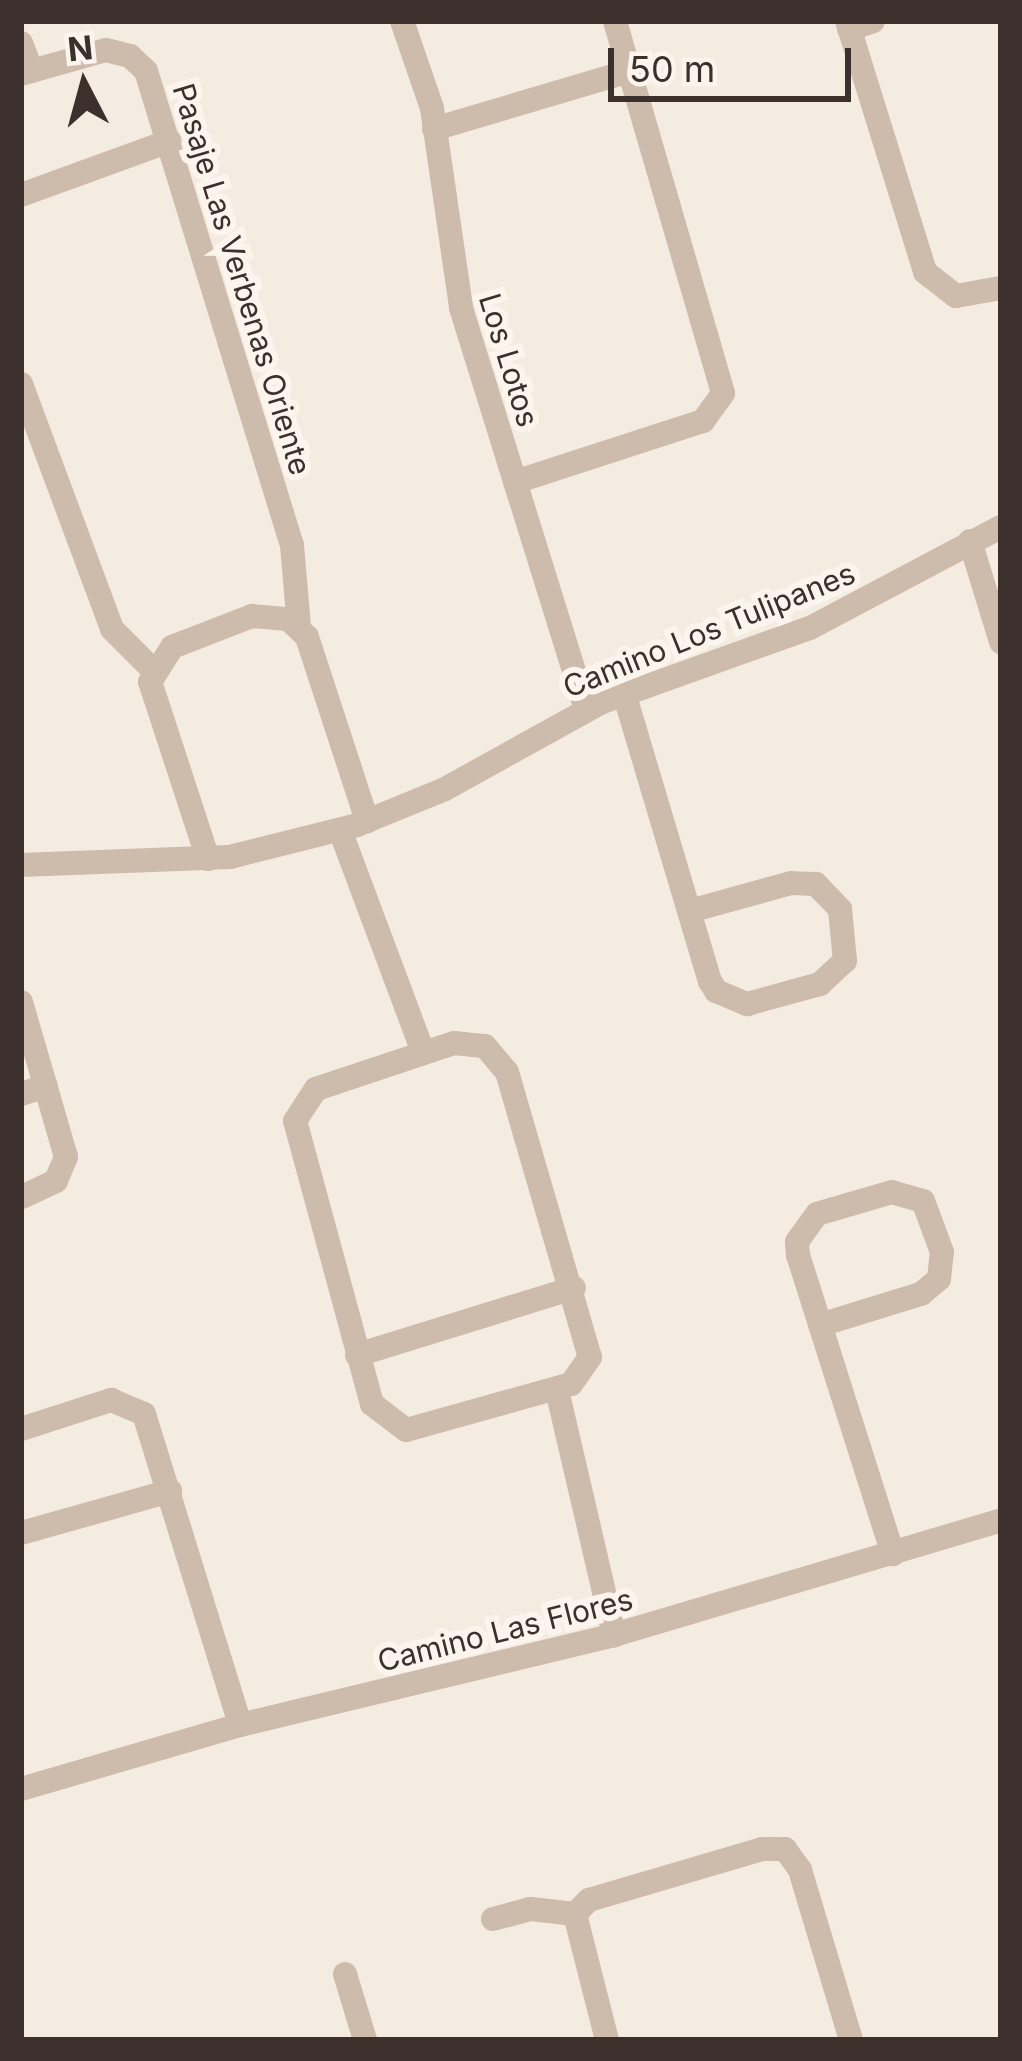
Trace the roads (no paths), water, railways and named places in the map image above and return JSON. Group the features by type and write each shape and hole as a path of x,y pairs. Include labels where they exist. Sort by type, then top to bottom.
{"street":[{"name":"Los Lotos","path":"402,21 425,76 452,270 586,710"},
{"path":"514,482 692,425 719,404 724,381 615,21"},
{"path":"857,24 925,272 956,296 1001,288"},
{"path":"21,43 27,73"},
{"name":"Pasaje Las Verbenas Oriente","path":"27,73 106,50 130,56 151,81 292,545 298,627 368,821"},
{"path":"434,129 630,71"},
{"path":"21,195 169,142"},
{"path":"21,384 112,629 153,670"},
{"name":"Camino Los Tulipanes","path":"21,866 208,859 368,821 482,771 624,693 810,628 1001,527"},
{"path":"970,542 1001,642"},
{"path":"208,859 152,706 153,670 172,647 222,624 264,614 298,627"},
{"path":"624,693 710,981 736,1003 820,984 845,961 839,909 816,884 766,888 690,911"},
{"path":"340,830 424,1052"},
{"path":"21,1002 64,1166 49,1187 21,1198"},
{"path":"475,1042 502,1061 574,1288 591,1347 587,1366 557,1390 434,1428 392,1425 372,1404 295,1121 316,1089 424,1052 475,1042"},
{"path":"21,1094 46,1086"},
{"path":"820,1325 921,1294 939,1279 942,1252 923,1201 892,1192 807,1220 798,1255 820,1325 893,1554"},
{"path":"357,1355 574,1288"},
{"path":"557,1390 614,1635"},
{"path":"21,1430 124,1402 150,1422 240,1725"},
{"path":"21,1534 170,1491"},
{"name":"Camino Las Flores","path":"21,1789 240,1725 614,1635 1001,1520"},
{"path":"575,1914 589,1900 762,1849 785,1849 800,1870 851,2040"},
{"path":"493,1919 531,1909 575,1914"},
{"path":"575,1914 607,2040"},
{"path":"345,1974 365,2040"}]}
